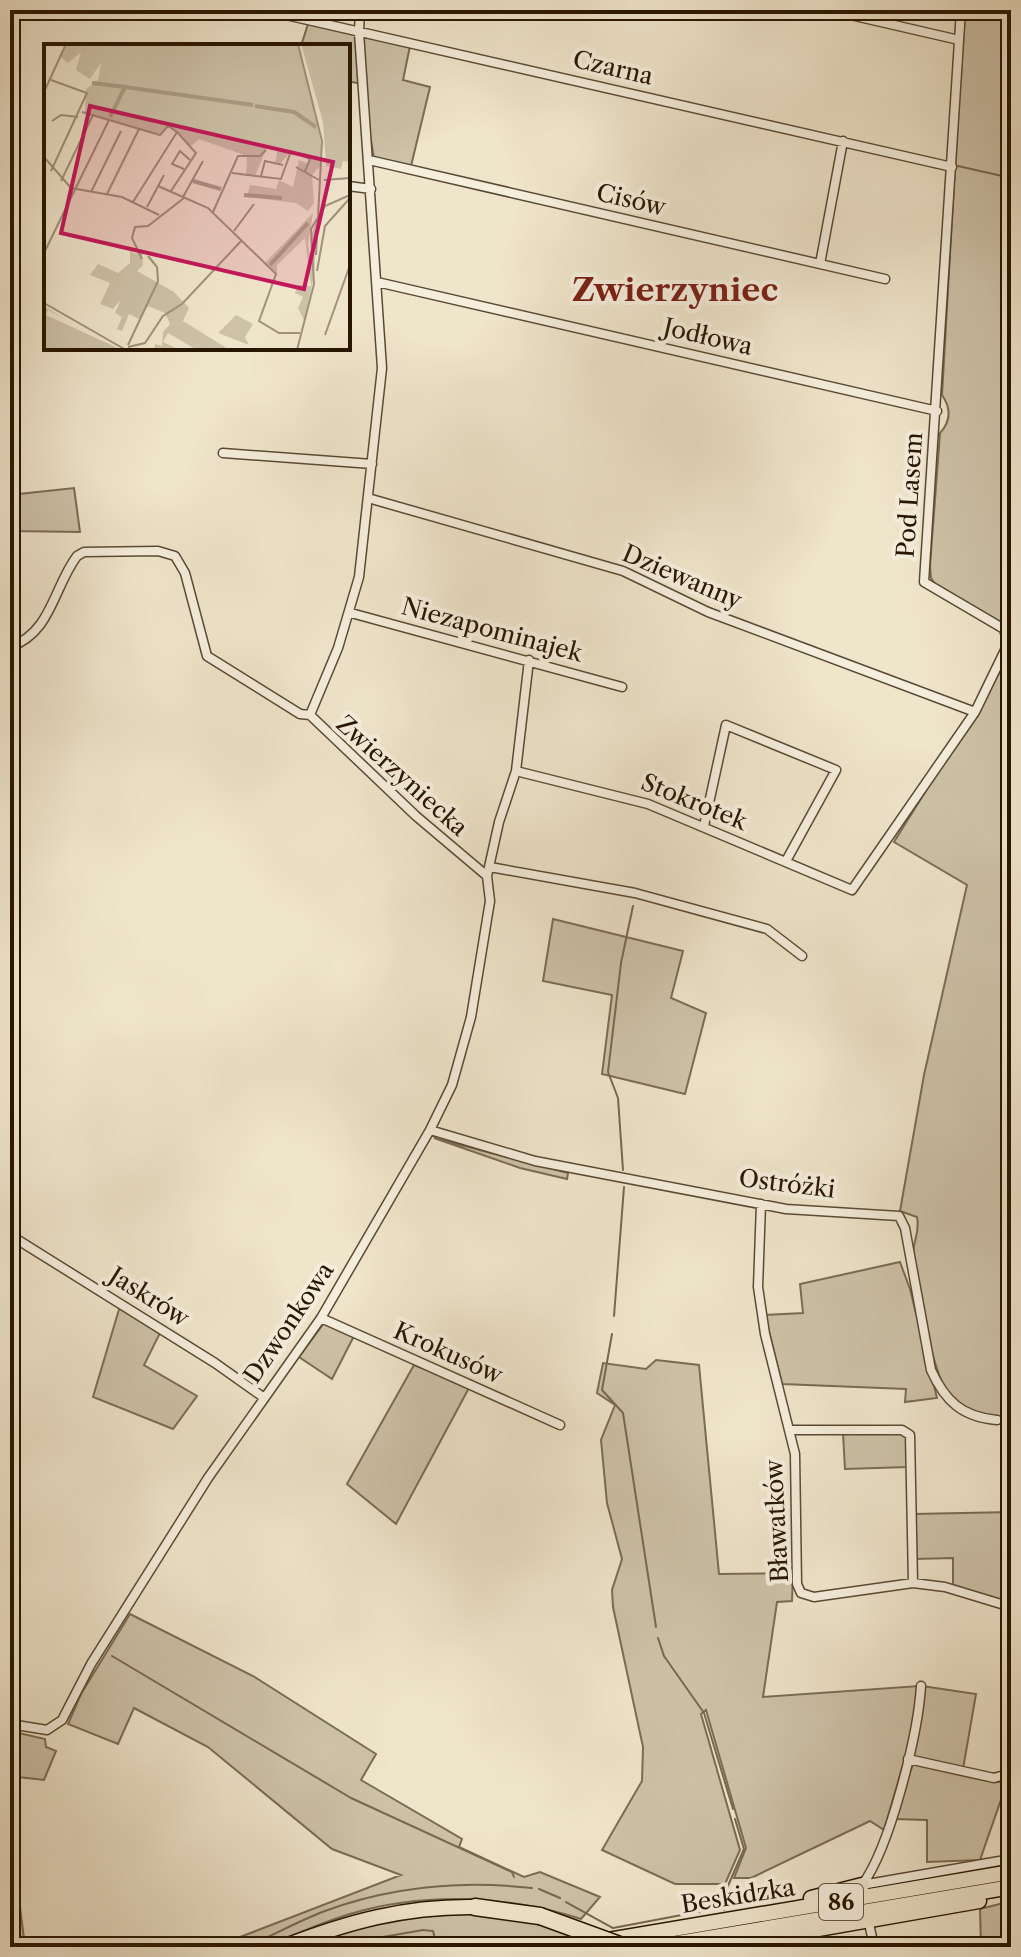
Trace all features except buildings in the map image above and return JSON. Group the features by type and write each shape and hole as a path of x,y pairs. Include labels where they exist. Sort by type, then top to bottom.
{"highway":[{"path":"475,1907 540,1916 625,1947"}],"main road":[{"name":"Beskidzka","path":"567,1947 1011,1872"},
{"path":"670,1929 862,1885"},
{"path":"716,1947 958,1907 1011,1889"},
{"name":"Beskidzka","path":"655,1947 1011,1889"},
{"path":"283,1947 345,1923 380,1914 438,1907 475,1907"}],"street":[{"name":"Czarna","path":"264,10 952,167"},
{"name":"Zwierzyniecka","path":"360,10 382,368 359,577 351,613 310,715 416,816 488,872"},
{"path":"829,10 959,40"},
{"name":"Pod Lasem","path":"852,890 975,712 1008,644 1004,629 924,582 961,10"},
{"path":"820,264 843,141"},
{"name":"Cisów","path":"369,160 885,279"},
{"path":"350,186 371,189"},
{"name":"Jodłowa","path":"377,282 937,411"},
{"path":"223,453 372,464"},
{"name":"Dziewanny","path":"368,498 623,571 708,612 975,712"},
{"path":"10,647 30,637 44,623 77,556 84,552 158,551 175,556 185,573 207,656 300,714 310,715"},
{"name":"Niezapominajek","path":"351,613 622,687"},
{"name":"Dzwonkowa","path":"10,1724 47,1730 62,1720 127,1605 263,1397 321,1318 430,1130 452,1085 471,1017 490,901 488,872 499,822 516,771 529,660"},
{"path":"704,826 726,725 836,770 786,861"},
{"name":"Stokrotek","path":"516,771 624,796 704,826 852,890"},
{"path":"488,872 635,893 767,929 802,956"},
{"name":"Ostróżki","path":"430,1130 535,1161 761,1204 899,1216 905,1228 918,1315 937,1385 946,1399 964,1412 997,1420"},
{"name":"Bławatków","path":"761,1204 758,1287 777,1384 791,1430 797,1508 797,1584 801,1593 814,1597 913,1583 945,1587 1011,1607"},
{"name":"Jaskrów","path":"10,1235 190,1347 263,1397"},
{"name":"Krokusów","path":"321,1318 560,1425"},
{"name":"Bławatków","path":"791,1430 902,1430 910,1435 913,1583"},
{"path":"862,1885 876,1861 908,1759 921,1686"},
{"path":"908,1759 994,1778 1004,1775 1011,1755"},
{"path":"862,1885 1011,1859"},
{"path":"876,1861 881,1875 894,1880"},
{"path":"869,1923 874,1947"}],"shaded area":[{"path":"964,10 1011,10 1011,632 1009,627 937,587 931,578 930,566 940,433 948,414 942,395"},
{"path":"308,24 410,46 403,80 430,87 411,166 374,158 361,84 350,81 350,44 302,44"},
{"path":"74,488 80,532 10,531 10,495"},
{"path":"1011,654 1011,1423 970,1410 955,1401 944,1386 931,1350 916,1283 913,1253 917,1217 900,1211 924,1075 967,885 894,842"},
{"path":"553,919 683,951 671,998 706,1013 685,1094 602,1074 612,995 543,981"},
{"path":"434,1138 568,1173 567,1179 520,1168"},
{"path":"900,1262 910,1289 937,1398 905,1402 906,1389 782,1384 765,1315 803,1313 800,1284"},
{"path":"120,1306 161,1331 144,1365 197,1396 173,1429 93,1397"},
{"path":"324,1323 354,1336 332,1379 299,1357"},
{"path":"656,1360 699,1365 719,1574 793,1573 792,1601 777,1602 763,1697 919,1686 913,1731 884,1830 870,1821 751,1878 734,1878 746,1848 706,1710 701,1714 740,1850 725,1884 675,1884 602,1850 642,1781 643,1747 613,1607 612,1590 622,1559 607,1503 601,1440 615,1405 597,1393 603,1363 646,1369"},
{"path":"414,1365 470,1386 396,1524 347,1484"},
{"path":"843,1433 901,1433 906,1438 908,1467 845,1469"},
{"path":"1011,1512 1011,1603 953,1586 953,1558 915,1559 914,1514"},
{"path":"130,1614 253,1676 376,1754 361,1780 462,1839 459,1847 524,1877 540,1872 600,1897 581,1919 496,1901 407,1902 339,1917 264,1946 214,1947 401,1875 332,1849 208,1747 134,1708 118,1744 68,1724 81,1694"},
{"path":"922,1686 976,1694 963,1769 910,1756"},
{"path":"10,1731 45,1739 46,1747 56,1751 44,1780 10,1776"},
{"path":"913,1764 999,1782 1011,1776 1011,1790 1003,1794 980,1860 927,1862 927,1820 894,1819"},
{"path":"1011,1901 1011,1947 981,1947 980,1909"},
{"path":"10,1906 20,1907 25,1947 10,1947"},
{"path":"459,1913 521,1919 584,1936 520,1947 296,1947 394,1918"}],"waterway":[{"path":"958,166 1011,178"},
{"path":"623,1170 618,1098 608,1072 621,963 633,906"},
{"path":"614,1316 624,1187"},
{"path":"612,1334 602,1390 623,1413 656,1627"},
{"path":"658,1638 664,1656 704,1713 733,1809"},
{"path":"112,1656 351,1798 512,1872 514,1877"},
{"path":"724,1910 724,1895 744,1849 735,1819"},
{"path":"246,1947 315,1915 376,1896 453,1885 532,1888"},
{"path":"539,1889 560,1898"},
{"path":"566,1902 613,1928 724,1907"},
{"path":"326,1947 423,1930 433,1931 437,1947"},
{"path":"510,1947 572,1936"}],"district":[{"name":"Zwierzyniec","path":"675,290"}]}
